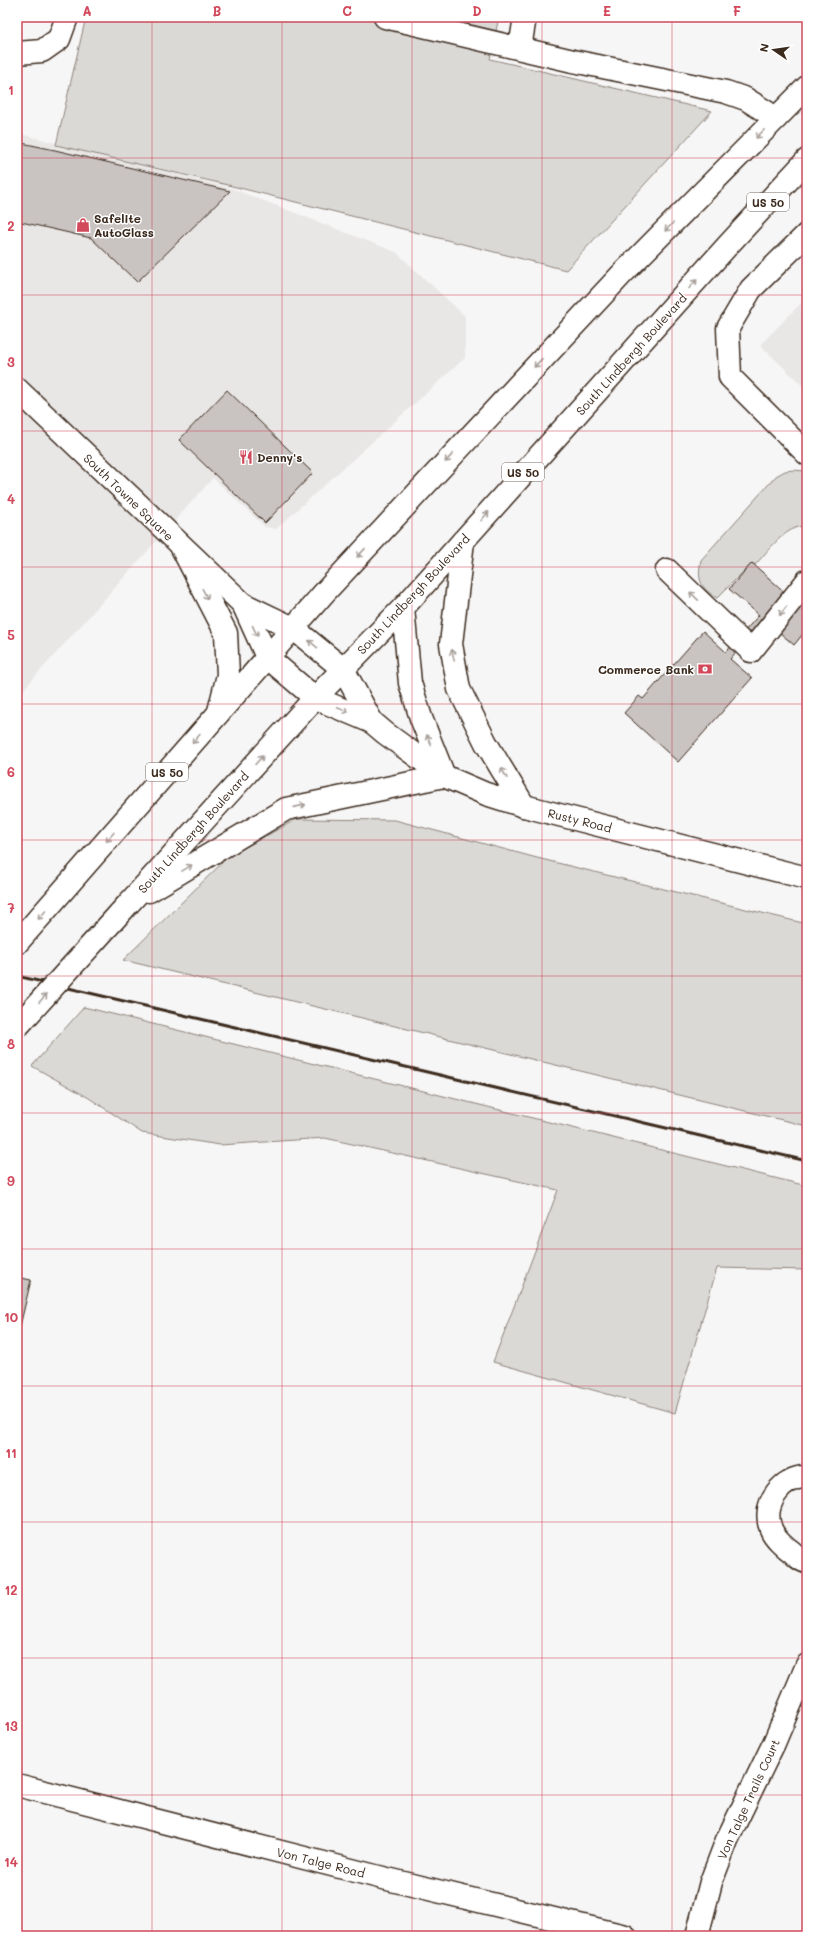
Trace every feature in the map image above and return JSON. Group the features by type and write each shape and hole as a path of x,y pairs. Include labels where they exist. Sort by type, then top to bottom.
{"main road":[{"path":"17,53 42,51 59,39 66,17"},
{"path":"385,17 520,48 726,92 746,99 776,118"},
{"path":"520,48 525,17"},
{"name":"US 50","path":"17,943 267,657 517,385 622,274 807,87"},
{"name":"South Lindbergh Boulevard","path":"17,1027 315,698 403,608 729,244 807,160"},
{"path":"807,234 751,290 728,328 730,377 807,454"},
{"name":"South Towne Square","path":"17,389 243,604 293,628 343,669"},
{"path":"463,540 451,644 459,689 486,743 524,806"},
{"path":"181,546 226,633 228,675 219,713"},
{"path":"667,570 751,651 807,581"},
{"name":"South Towne Square","path":"243,604 267,657"},
{"path":"129,902 286,809 444,776 421,718 410,683 403,608"},
{"name":"Rusty Road","path":"267,657 315,698 372,722 410,753 444,776 486,794 524,806 807,878"},
{"name":"Rusty Road","path":"343,669 372,722"},
{"path":"807,1477 797,1476 779,1489 771,1502 768,1515 771,1530 778,1539 789,1550 807,1562"},
{"name":"Von Talge Trails Court","path":"697,1936 711,1882 727,1840 774,1743 807,1666"},
{"name":"Von Talge Road","path":"17,1785 379,1877 625,1936"}],"shaded area":[{"path":"86,17 499,17 490,59 712,111 566,270 232,186 56,145"},
{"path":"17,133 231,188 396,252 465,316 465,358 276,529 265,527 213,478 17,697"},
{"path":"807,297 807,390 760,345"},
{"path":"785,471 804,471 807,473 807,525 791,530 784,535 755,565 752,563 717,598 703,587 699,573 701,560 776,476"},
{"path":"297,819 395,820 537,858 807,924 807,1126 123,960 229,856"},
{"path":"84,1007 807,1186 807,1270 717,1268 675,1413 493,1362 558,1190 325,1138 220,1145 142,1133 89,1098 32,1066"}],"building":[{"path":"17,142 230,191 137,282 91,238 17,221"},
{"name":"Denny's","path":"227,390 313,473 265,523 179,440"},
{"name":"Commerce Bank","path":"752,563 807,612 807,629 794,645 765,620 730,659 752,678 678,762 624,713 639,696 643,699 703,631 726,652 759,615 729,589"},
{"path":"17,1277 31,1280 17,1339"}],"railway":[{"path":"17,976 807,1161"}],"place":[{"name":"Safelite AutoGlass","path":"83,225"},
{"name":"Denny's","path":"246,457"},
{"name":"Commerce Bank","path":"705,669"}]}
